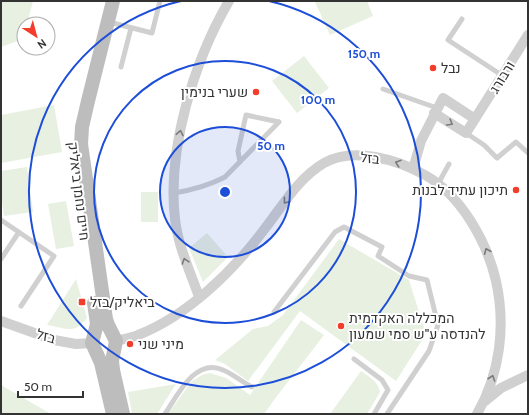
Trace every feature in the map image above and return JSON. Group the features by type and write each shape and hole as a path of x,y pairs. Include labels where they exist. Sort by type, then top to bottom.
{"street":[{"name":"חיים נחמן ביאליק","path":"103,1 77,106 71,144 97,324 94,343 101,363 113,414"},
{"name":"חיים נחמן ביאליק","path":"113,1 84,121 81,144 106,319 114,341 112,361 113,370 123,414"},
{"path":"199,297 180,244 175,219 173,175 175,156 182,124 204,51 217,22 230,1"},
{"name":"ורבורג","path":"466,133 528,36"},
{"path":"413,169 421,142 435,111 443,98 475,119"},
{"path":"435,111 466,133"},
{"name":"בזל","path":"114,341 137,336 155,328 175,316 199,297 232,267 264,231 296,187 325,162 341,157 358,155 376,156 413,169 434,180 450,195 468,216 489,255 500,300 502,324 499,352 494,374 484,401 477,414"},
{"name":"בזל","path":"1,321 54,340 76,344 94,343"},
{"path":"102,330 109,331 114,341 112,351 106,354 98,353 94,343 96,333 102,330"},
{"path":"484,401 501,388 528,375"}],"lane":[{"path":"107,22 152,33 160,1"},
{"path":"462,19 448,40 502,76"},
{"path":"121,67 131,28"},
{"path":"383,89 435,111"},
{"path":"174,193 197,189 214,183 224,177 240,162 279,122 246,115 238,150 240,162"},
{"path":"466,133 497,158 516,142 528,153"},
{"path":"438,184 449,164"},
{"path":"1,220 54,256 21,306"},
{"path":"274,312 335,232 344,227 382,247 378,256 390,264 409,276 427,280 438,325 429,351 387,414"},
{"path":"1,259 19,232"},
{"path":"354,359 382,380 388,390 374,414"},
{"path":"165,414 187,381 193,375 207,367 222,369 252,387"}],"green space":[{"path":"1,1 33,1 29,16 16,16 16,42 1,47"},
{"path":"367,1 373,16 330,35 315,2"},
{"path":"304,56 329,88 297,113 272,81"},
{"path":"54,105 62,152 1,163 1,115"},
{"path":"27,167 33,212 4,216 1,194 1,171"},
{"path":"141,192 158,192 158,222 141,222"},
{"path":"66,201 74,246 56,249 48,204"},
{"path":"207,233 228,257 203,282 189,248"},
{"path":"339,239 409,280 426,334 396,381 300,311 248,381 225,364 215,360 253,329 268,326 283,315"},
{"path":"76,279 87,318 78,327 69,329 47,325"},
{"path":"301,320 324,335 264,414 168,414 192,381 202,375 210,373 226,378 250,395"},
{"path":"361,371 375,382 380,392 367,414 330,414"},
{"path":"176,384 157,414 132,414 128,392"},
{"path":"1,385 51,414 1,414"}],"place":[{"name":"נבל","path":"433,68"},
{"name":"שערי בנימין","path":"256,92"},
{"name":"תיכון עתיד לבנות","path":"516,190"},
{"name":"ביאליק/בזל","path":"82,302"},
{"name":"המכללה האקדמית להנדסה ע\"ש סמי שמעון","path":"341,326"},
{"name":"מיני שני","path":"130,344"}]}
